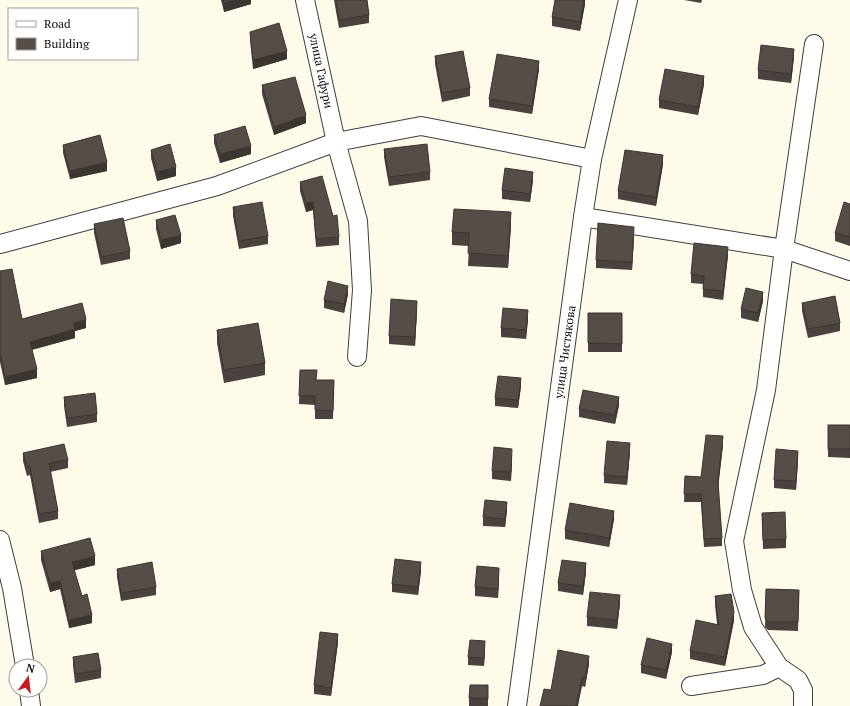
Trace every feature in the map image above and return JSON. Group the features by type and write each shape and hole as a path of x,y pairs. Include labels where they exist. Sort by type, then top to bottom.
{"street":[{"name":"улица Гафури","path":"305,0 336,142 358,220 362,290 357,357"},
{"name":"улица Чистякова","path":"517,706 592,159 628,0"},
{"path":"803,706 803,690 798,680 779,667 753,627 742,590 734,541 766,390 784,250 814,44"},
{"path":"0,244 217,186 336,142 421,126 592,159"},
{"path":"583,217 784,250 850,271"},
{"path":"0,540 12,588 24,658"},
{"path":"691,686 763,675 779,667"}],"building":[{"path":"223,0 236,0 224,3"},
{"path":"336,0 367,0 369,15 339,20"},
{"path":"555,0 584,0 580,22 552,17"},
{"path":"279,23 287,51 253,60 250,32"},
{"path":"761,45 794,49 791,74 758,70"},
{"path":"463,51 470,88 442,93 435,56"},
{"path":"497,54 539,61 532,106 489,99"},
{"path":"665,69 704,76 698,107 659,100"},
{"path":"295,77 306,115 274,127 262,85"},
{"path":"245,126 251,146 220,154 214,135"},
{"path":"100,135 107,162 70,171 63,145"},
{"path":"170,144 176,167 157,172 151,150"},
{"path":"427,144 430,172 389,177 384,149"},
{"path":"625,150 663,155 656,197 618,191"},
{"path":"505,168 533,172 530,194 502,190"},
{"path":"322,176 333,216 337,215 339,237 316,239 313,202 306,203 300,182"},
{"path":"262,202 268,236 239,241 233,207"},
{"path":"844,202 850,204 850,237 835,233"},
{"path":"454,209 511,212 508,256 468,253 469,233 452,232"},
{"path":"175,215 181,235 161,240 156,220"},
{"path":"123,218 130,251 101,257 94,224"},
{"path":"598,223 634,227 632,262 596,260"},
{"path":"694,243 728,247 723,291 703,289 704,276 691,274"},
{"path":"12,269 22,319 82,303 86,319 73,323 75,329 30,342 37,369 5,377 0,353 0,271"},
{"path":"328,281 348,286 344,304 324,300"},
{"path":"746,288 763,292 758,313 741,309"},
{"path":"835,296 840,323 808,329 802,303"},
{"path":"391,299 417,301 415,337 389,336"},
{"path":"503,308 528,310 526,330 501,328"},
{"path":"588,313 622,313 622,344 588,343"},
{"path":"258,323 265,363 224,370 217,330"},
{"path":"300,370 317,370 316,380 334,380 333,411 315,410 315,396 299,396"},
{"path":"498,376 521,378 518,400 495,398"},
{"path":"583,390 619,397 615,415 579,409"},
{"path":"95,393 97,414 67,418 64,397"},
{"path":"828,425 850,425 850,449 828,449"},
{"path":"706,435 723,436 718,481 722,538 704,539 701,494 684,494 685,476 701,477"},
{"path":"607,441 630,443 627,477 604,475"},
{"path":"64,444 68,460 49,463 58,511 39,514 30,467 27,467 23,453"},
{"path":"494,447 512,449 511,472 492,471"},
{"path":"776,449 798,451 796,481 774,480"},
{"path":"485,500 507,502 505,519 483,517"},
{"path":"570,503 614,511 609,538 565,530"},
{"path":"785,512 786,539 763,540 762,513"},
{"path":"90,538 95,556 72,562 82,596 87,594 92,615 69,620 60,581 50,583 41,551"},
{"path":"395,559 421,562 418,587 392,584"},
{"path":"562,560 586,563 583,586 558,583"},
{"path":"152,562 156,587 121,593 117,569"},
{"path":"477,566 499,568 498,589 475,587"},
{"path":"766,589 799,590 798,622 768,622 765,618"},
{"path":"590,592 620,595 617,620 587,617"},
{"path":"731,594 734,612 725,657 690,651 696,620 719,625 715,596"},
{"path":"320,632 338,634 331,688 314,685"},
{"path":"647,638 672,644 666,670 641,665"},
{"path":"470,640 485,641 484,658 468,657"},
{"path":"558,650 589,656 585,678 582,678 576,706 540,706 544,689 551,690"},
{"path":"98,653 101,670 75,674 73,657"},
{"path":"470,685 488,685 488,699 469,698"}]}
